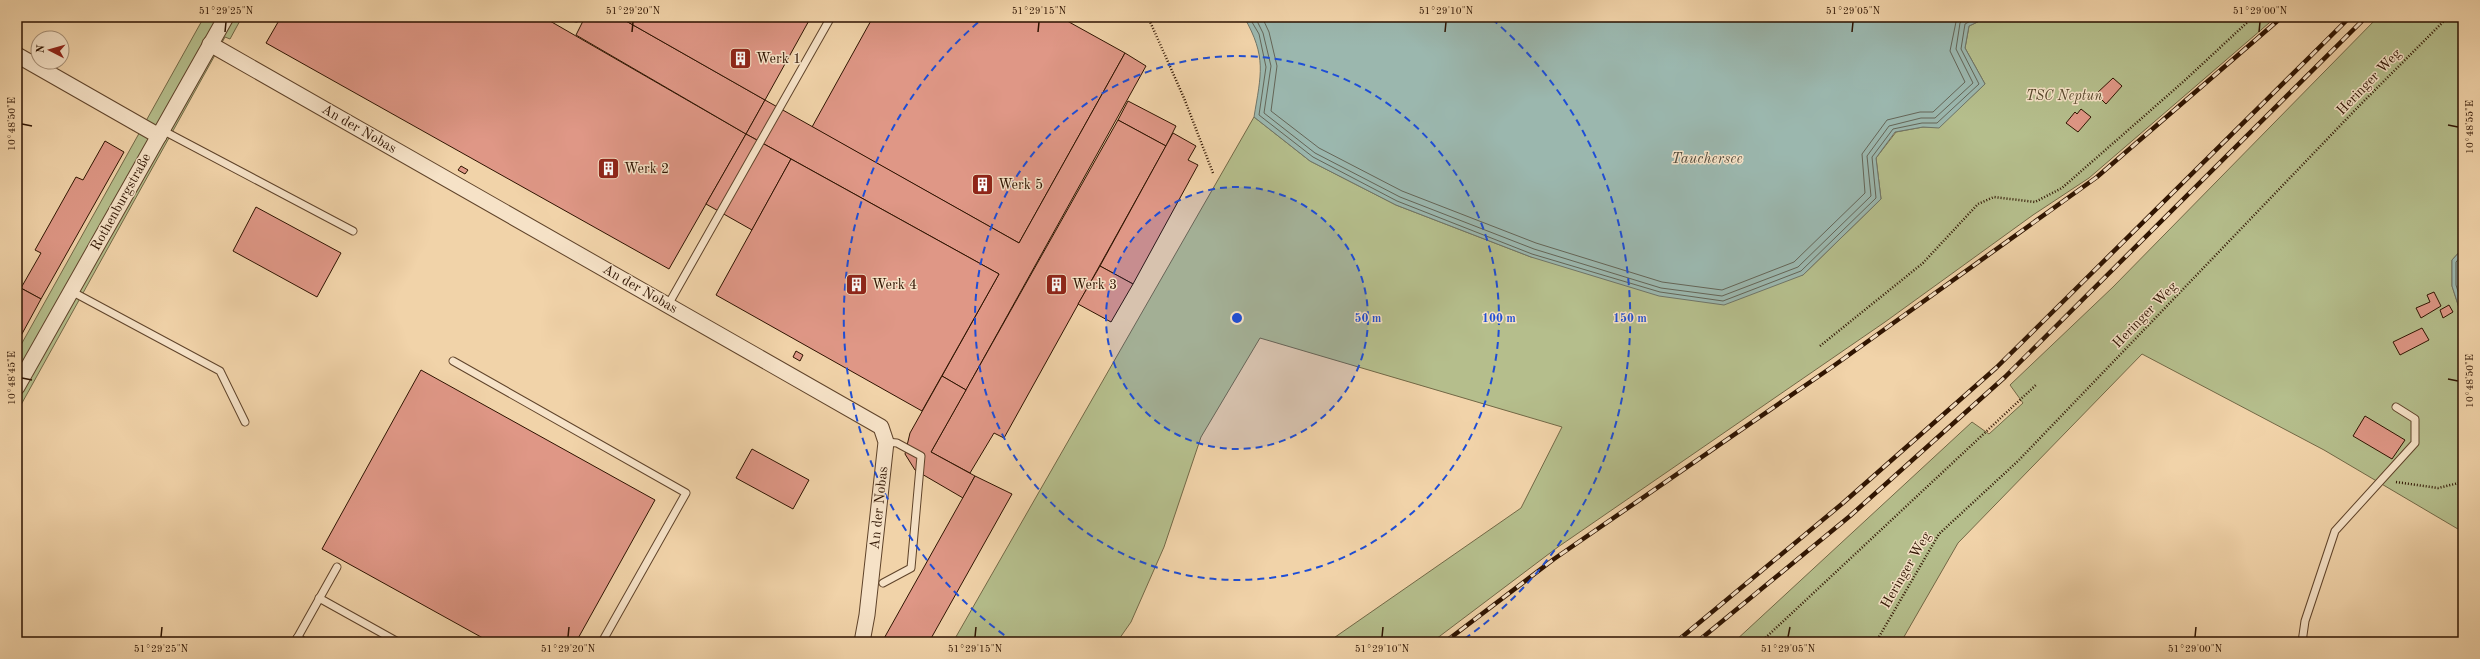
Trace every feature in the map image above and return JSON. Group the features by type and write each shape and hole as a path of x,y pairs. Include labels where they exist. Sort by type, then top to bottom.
{"street":[{"name":"Rothenburgstraße","path":"17,387 226,17"},
{"name":"An der Nobas","path":"210,44 881,426 886,442 867,616 862,642"},
{"path":"17,55 160,133"}],"lane":[{"path":"668,305 831,17"},
{"path":"160,133 353,231"},
{"path":"71,291 220,371 245,422"},
{"path":"453,362 686,493 602,642"},
{"path":"2302,642 2305,621 2335,532 2384,480 2415,443 2415,419 2396,406"},
{"path":"884,583 911,568 921,456 897,443 886,442"},
{"path":"306,642 296,640 337,567"},
{"path":"320,598 398,642"}],"path":[{"path":"1148,17 1184,98 1213,173"},
{"path":"1820,346 1923,263 1978,204 1994,197 2035,202 2062,188 2183,82 2254,17"},
{"name":"Heringer Weg","path":"1876,642 1939,534 2018,461 2358,107 2448,17"},
{"path":"1761,642 2037,384"},
{"path":"2384,480 2438,488 2463,482"}],"green space":[{"path":"204,17 242,17 230,39 225,37 17,412 17,352"},
{"name":"TSC Neptun","path":"1988,17 2276,17 2089,178 2033,215 1885,322 1558,547 1432,642 1328,642 1521,508 1562,427 1260,338 1201,437 1164,547 1131,622 1117,642 953,642 1254,117 1310,161 1396,205 1531,257 1803,275 1881,199 1876,158 1896,132 1923,127 1939,127 1985,84 1965,48 1969,26"},
{"path":"2378,17 2463,17 2463,248 2452,260 2452,286 2463,320 2463,532 2324,450 2142,354 1958,543 1901,642 1734,642 1972,422 1989,434 2023,403 2010,385 2113,287"}],"water":[{"name":"Tauchersee","path":"1244,17 1988,17 1969,26 1965,48 1985,84 1939,128 1923,127 1895,132 1876,158 1881,199 1803,275 1724,305 1659,296 1531,257 1396,205 1310,161 1254,117 1260,77 1259,55 1256,43"},
{"path":"2463,248 2463,320 2452,286 2452,260"}],"building":[{"name":"Werk 2","path":"281,17 543,17 746,134 669,269 266,43"},
{"path":"585,17 619,17 765,100 746,134 576,35"},
{"name":"Werk 1","path":"619,17 811,17 765,100"},
{"name":"Werk 5","path":"873,17 1060,17 1125,53 1019,243 812,127"},
{"path":"1125,53 1146,66 966,390 942,376 999,274 746,134 765,100 1019,243"},
{"path":"2113,78 2122,86 2106,104 2096,94"},
{"path":"1128,101 1176,126 1166,146 1118,120"},
{"path":"2081,109 2091,117 2078,132 2066,123 2075,112 2077,114"},
{"name":"Werk 3","path":"1118,120 1166,146 1004,438 994,433 970,473 931,452"},
{"path":"1173,133 1196,146 1188,160 1198,165 1133,284 1100,266"},
{"path":"746,134 791,159 752,230 706,204"},
{"path":"105,141 124,152 41,299 21,288 41,253 35,250 76,177 83,180"},
{"name":"Werk 4","path":"791,159 999,274 922,411 716,295"},
{"path":"461,166 468,170 465,174 458,170"},
{"path":"256,207 341,253 317,297 233,251"},
{"path":"1100,266 1133,284 1111,322 1078,304"},
{"path":"17,286 41,299 17,343"},
{"path":"2434,292 2441,306 2421,318 2416,308 2430,302 2427,295"},
{"path":"2449,305 2453,312 2443,318 2440,310"},
{"path":"2422,328 2429,340 2400,355 2393,342"},
{"path":"796,351 803,355 800,361 793,357"},
{"path":"421,370 655,500 576,642 490,642 322,549"},
{"path":"942,376 966,390 931,452 975,476 963,498 915,470 905,454 910,433"},
{"path":"2365,416 2405,440 2392,459 2353,436"},
{"path":"752,449 809,480 793,509 736,478"},
{"path":"975,476 1012,494 929,642 882,642"}],"railway":[{"path":"1445,642 1554,559 1832,367 2097,177 2282,17"},
{"path":"1676,642 1843,503 1996,368 2350,17"},
{"path":"1697,642 1850,516 2005,377 2366,17"}],"place":[{"name":"Werk 1","path":"740,59"},
{"name":"Werk 2","path":"608,169"},
{"name":"Werk 5","path":"983,185"},
{"name":"Werk 4","path":"857,285"},
{"name":"Werk 3","path":"1057,285"}]}
